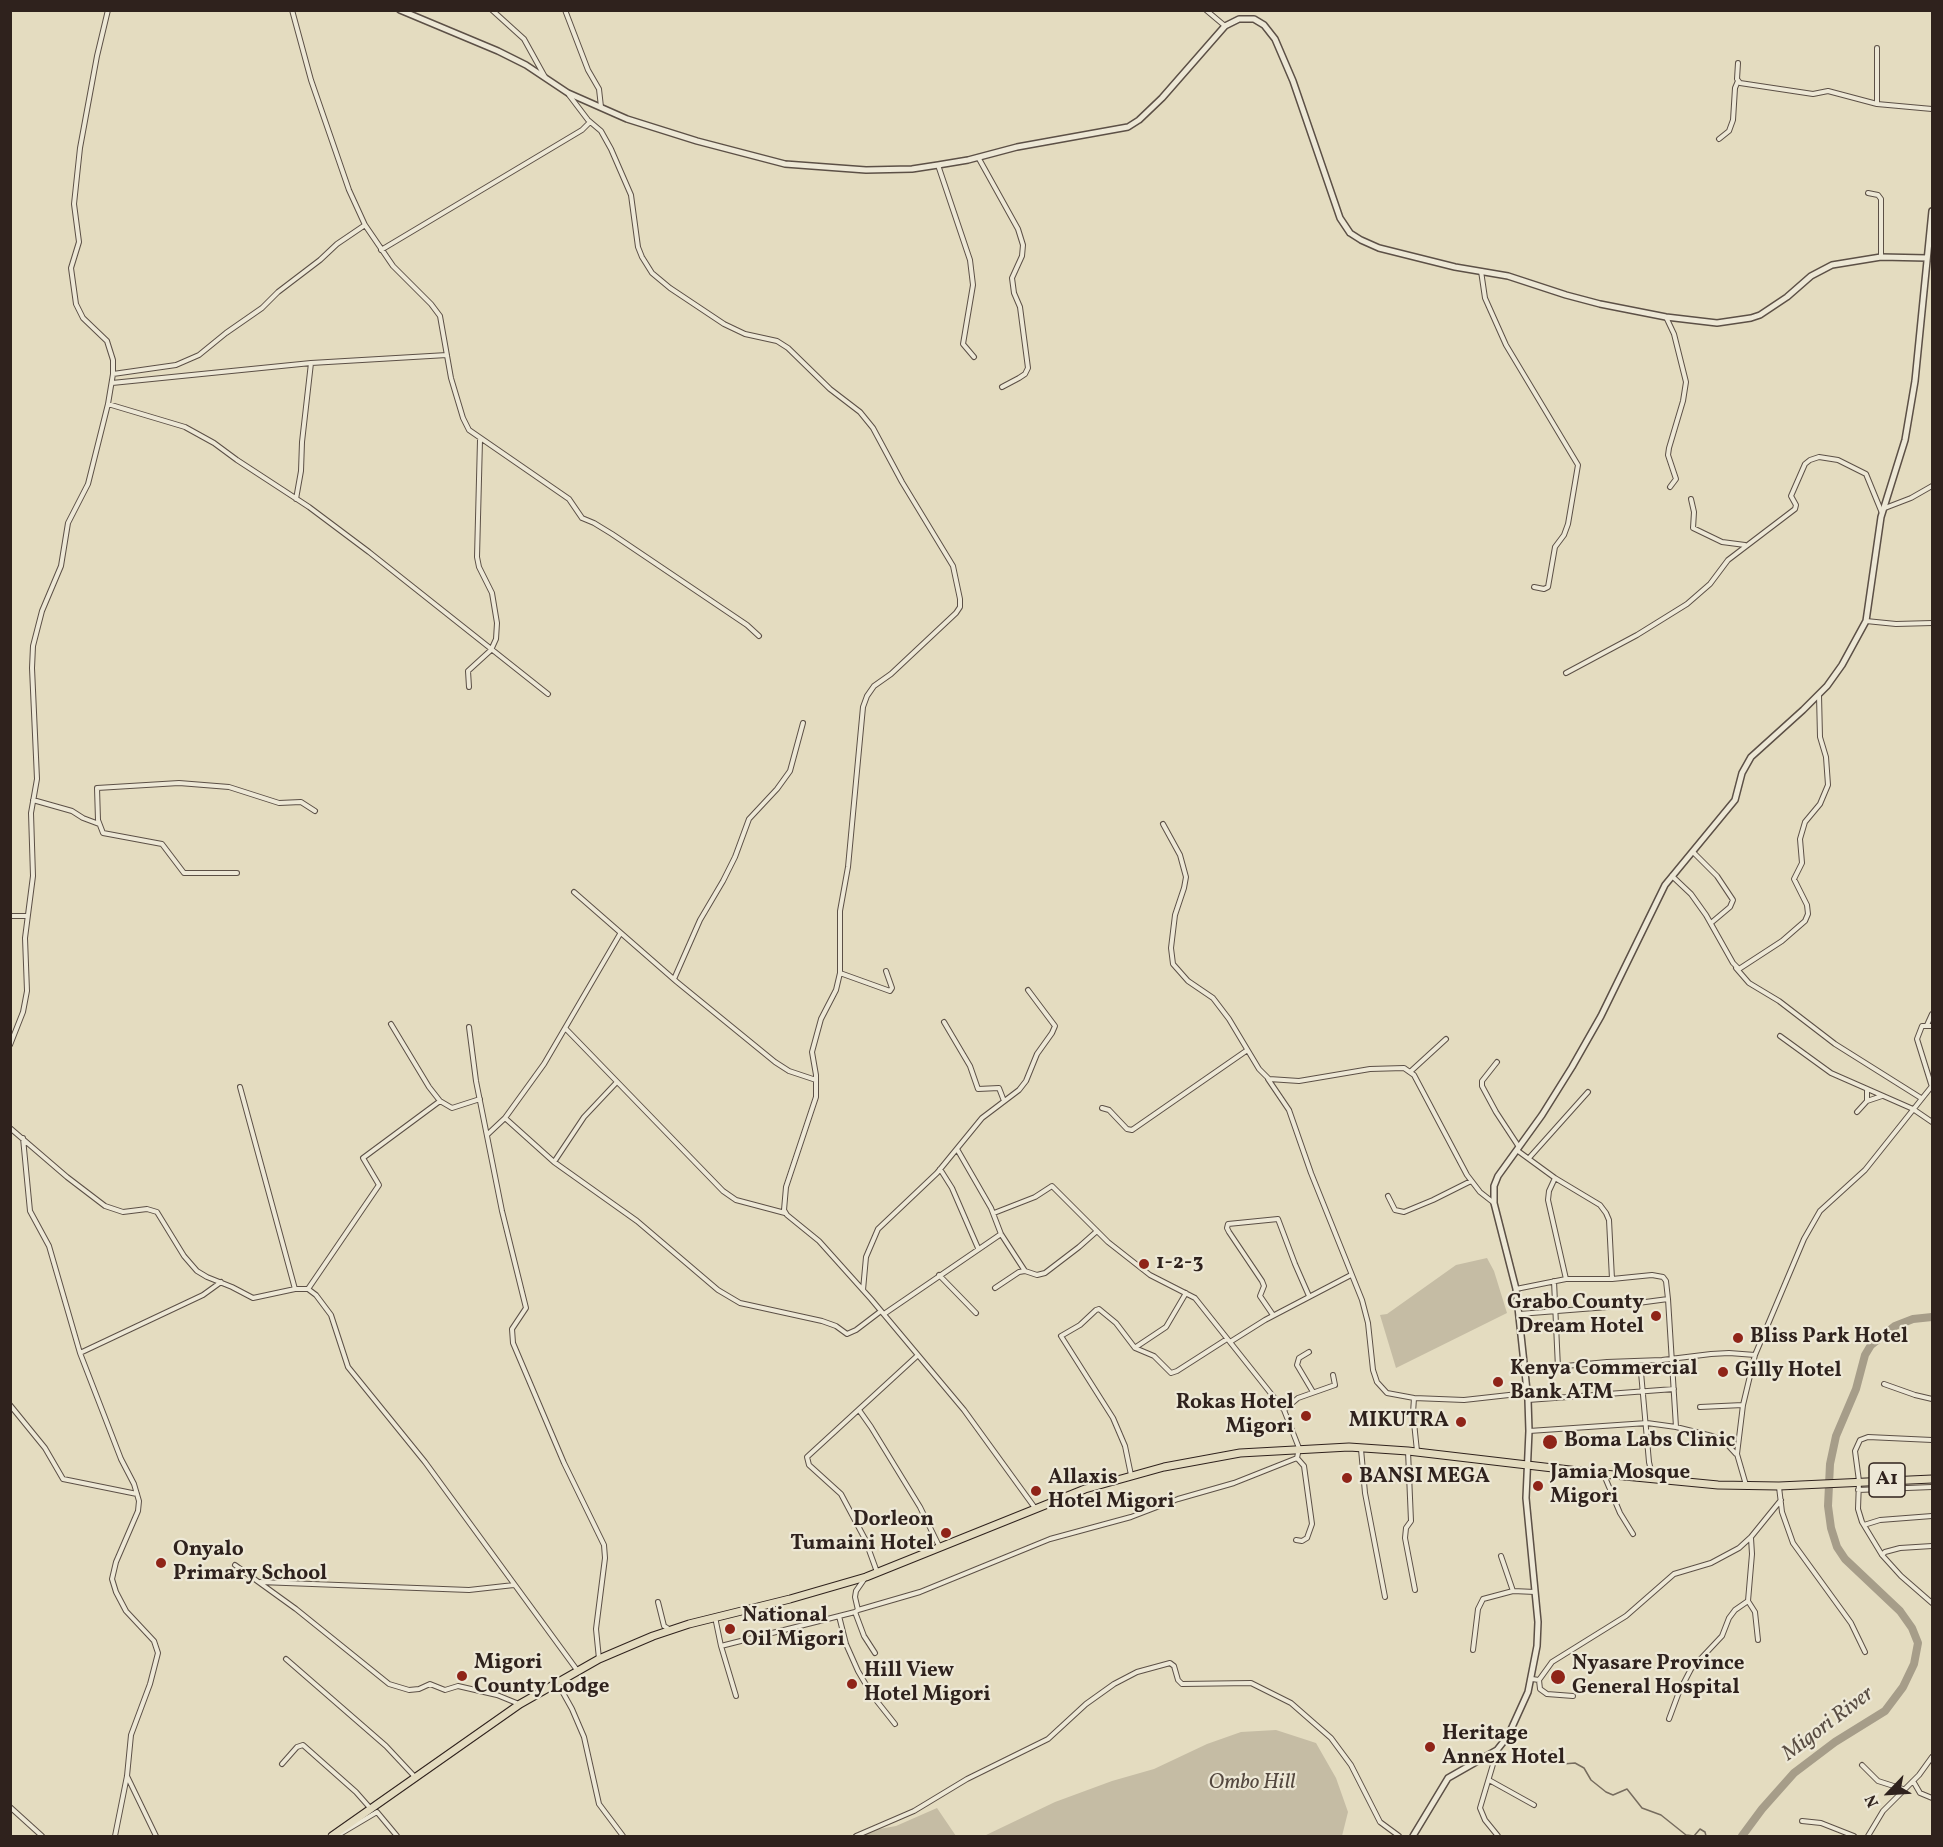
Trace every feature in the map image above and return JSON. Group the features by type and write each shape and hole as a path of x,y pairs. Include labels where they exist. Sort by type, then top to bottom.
{"highway":[{"name":"A1","path":"334,1836 520,1704 599,1659 670,1630 790,1599 878,1573 1085,1489 1131,1475 1216,1456 1299,1448 1360,1448 1528,1464 1653,1480 1779,1486 1932,1479"}],"street":[{"path":"10,1046 26,1000 25,945 33,876 31,827 37,779 33,646 42,611 61,566 68,523 88,484 113,374 113,360 107,340 80,313 71,280 71,263 79,242 75,204 78,160 108,10"},
{"path":"292,10 311,80 349,190 365,225 381,250 402,276 437,310 442,322 451,378 469,430 480,440 569,499 582,518 594,522 759,636"},
{"path":"399,10 498,51 545,77 568,93 627,120 785,164 866,170 912,169 938,165 1017,147 1128,127 1139,120 1155,104 1225,26 1239,19 1254,19 1264,26 1275,39 1307,118 1333,204 1340,218 1350,233 1389,251 1517,278 1579,299 1666,317 1717,323 1751,318 1778,304 1821,269 1881,258 1930,258"},
{"path":"492,10 524,39 545,77"},
{"path":"565,10 588,70 599,88 601,108"},
{"path":"1206,10 1225,26"},
{"path":"1876,104 1877,48"},
{"path":"1719,139 1730,129 1733,120 1738,63"},
{"path":"1738,81 1813,94 1828,91 1876,104 1932,109"},
{"path":"568,93 590,122 605,136 627,185 633,203 638,247 652,273 670,288 724,324 745,334 777,341 788,348 830,389 860,412 873,428 902,482 953,566 956,576 961,603 954,618 891,674 874,686 864,703 846,878 841,897 840,973 836,990 821,1019 812,1052 816,1080 814,1103 786,1187 785,1213"},
{"path":"381,250 582,130 590,122"},
{"path":"978,157 1018,229 1023,244 1022,256 1012,278 1020,307 1028,368 1019,378 1002,387"},
{"path":"938,165 970,260 973,285 963,345 974,357"},
{"path":"1868,193 1878,195 1881,199 1881,258"},
{"path":"1498,1836 1485,1820 1480,1808 1492,1761 1508,1736 1525,1701 1532,1680 1538,1638 1527,1508 1528,1400 1516,1289 1494,1203 1493,1190 1496,1180 1519,1149 1567,1074 1600,1016 1658,896 1672,875 1735,800 1742,773 1751,757 1819,695 1842,665 1866,621 1883,511 1905,440 1915,381 1930,258 1932,211"},
{"path":"113,374 176,365 200,355 259,310 337,244 365,225"},
{"path":"1481,271 1485,298 1506,345 1578,465 1568,524 1564,535 1555,547 1548,587 1544,589 1534,587"},
{"path":"1666,317 1674,334 1686,382 1683,401 1668,452 1676,479 1670,487"},
{"path":"112,383 311,363 447,355"},
{"path":"296,499 301,471 311,363"},
{"path":"108,404 194,431 296,499 369,552 548,693"},
{"path":"469,687 468,671 491,650 497,632 495,603 478,565 477,557 480,440"},
{"path":"1566,673 1637,635 1689,602 1714,581 1728,560 1795,509 1796,505 1791,496 1805,464 1813,458 1838,459 1866,474 1883,511"},
{"path":"1883,511 1932,486"},
{"path":"1691,499 1694,508 1694,528 1725,543 1738,543 1746,546"},
{"path":"1866,621 1896,624 1932,623"},
{"path":"1736,968 1742,968 1782,941 1805,921 1808,914 1808,905 1795,883 1795,875 1801,865 1800,839 1803,827 1820,804 1828,785 1826,757 1820,737 1819,695"},
{"path":"674,979 699,920 735,857 749,819 777,789 790,771 803,723"},
{"path":"237,873 184,873 162,844 103,833 99,824 96,790 101,786 179,783 229,787 279,802 301,802 315,811"},
{"path":"33,800 72,811 99,824"},
{"path":"1163,824 1180,855 1186,877 1175,915 1171,948 1173,964 1188,981 1213,998 1235,1029 1246,1051 1289,1110 1301,1149 1365,1309 1373,1370 1377,1382 1387,1393 1443,1401 1527,1393"},
{"path":"1693,852 1717,876 1734,900 1730,908 1711,923"},
{"path":"1672,875 1691,894 1711,923 1736,968 1749,983 1779,1001 1835,1044 1921,1098"},
{"path":"574,892 620,934 784,1068 816,1080"},
{"path":"10,916 27,916"},
{"path":"488,1134 505,1118 544,1064 620,934"},
{"path":"840,973 890,991 892,988 886,971"},
{"path":"863,1290 866,1257 874,1233 940,1169 978,1123 1019,1090 1026,1081 1036,1054 1055,1027 1028,990"},
{"path":"1927,1025 1932,1014"},
{"path":"944,1022 970,1066 978,1089 999,1088 1004,1101"},
{"path":"391,1024 429,1088 440,1101 452,1108 480,1099"},
{"path":"1746,1485 1737,1454 1743,1405 1755,1355 1815,1218 1828,1203 1866,1170 1932,1086 1917,1039 1921,1027 1932,1026"},
{"path":"469,1027 480,1099 506,1228 526,1308 512,1329 513,1343 564,1463 604,1545 605,1558 597,1618 599,1659"},
{"path":"566,1029 728,1196 747,1204 785,1213 819,1241 964,1410 1035,1509"},
{"path":"1780,1036 1832,1073 1913,1109 1932,1122"},
{"path":"1410,1072 1446,1039"},
{"path":"1102,1108 1109,1110 1127,1129 1132,1130 1246,1051"},
{"path":"1497,1062 1482,1081 1482,1086 1519,1149 1555,1178 1600,1205 1608,1216 1612,1279"},
{"path":"1265,1077 1307,1081 1388,1068 1404,1068 1410,1072 1471,1181 1494,1203"},
{"path":"554,1162 584,1117 616,1083"},
{"path":"240,1088 295,1289"},
{"path":"1857,1112 1867,1101 1867,1089"},
{"path":"1529,1158 1588,1092"},
{"path":"1867,1101 1882,1096"},
{"path":"308,1289 379,1185 363,1158 440,1101"},
{"path":"505,1118 554,1162 637,1221 718,1290 740,1303 822,1321 836,1326 847,1334 1001,1234"},
{"path":"10,1128 94,1199 111,1209 123,1212 147,1209 157,1212 178,1247 197,1270 207,1278 221,1282 253,1298 295,1289 308,1289 320,1299 331,1315 348,1367 425,1462 577,1670"},
{"path":"22,1138 30,1211 53,1256 80,1353 120,1459 138,1494 138,1511 119,1553 112,1579 126,1611 154,1641 158,1653 150,1684 133,1728 116,1836"},
{"path":"957,1149 994,1213 1001,1234 1025,1271"},
{"path":"940,1169 952,1188 978,1248"},
{"path":"1555,1178 1548,1200 1566,1279"},
{"path":"1388,1196 1395,1210 1404,1212 1471,1181"},
{"path":"994,1213 1035,1197 1051,1185 1097,1231 1150,1275 1197,1300 1284,1410 1299,1448 1297,1458"},
{"path":"1273,1315 1260,1296 1264,1286 1262,1281 1229,1232 1228,1224 1278,1219 1294,1264 1310,1296"},
{"path":"995,1288 1016,1273 1025,1271 1037,1275 1045,1273 1097,1231"},
{"path":"939,1275 976,1313"},
{"path":"1131,1475 1125,1446 1113,1418 1060,1337 1080,1325 1098,1309 1116,1323 1135,1348 1154,1356 1168,1371 1174,1373 1273,1315 1351,1275"},
{"path":"1516,1289 1566,1279 1661,1276 1666,1281 1668,1299 1676,1427"},
{"path":"1554,1281 1558,1368"},
{"path":"80,1353 203,1295 221,1282"},
{"path":"1135,1348 1166,1327 1186,1293"},
{"path":"1519,1314 1668,1299"},
{"path":"1309,1352 1297,1360 1297,1365 1313,1392"},
{"path":"1524,1371 1729,1353 1755,1355"},
{"path":"878,1573 865,1539 840,1492 809,1465 807,1460 810,1454 918,1356"},
{"path":"1640,1361 1649,1462 1653,1480"},
{"path":"1284,1410 1292,1402 1335,1385 1333,1375"},
{"path":"1884,1384 1932,1400"},
{"path":"1528,1400 1674,1389"},
{"path":"1414,1398 1414,1432 1417,1452"},
{"path":"10,1405 45,1448 63,1479 138,1494"},
{"path":"1700,1407 1743,1405"},
{"path":"859,1410 920,1507 940,1548"},
{"path":"1529,1431 1647,1423 1676,1427 1719,1439 1737,1454"},
{"path":"1932,1440 1863,1438 1857,1444 1856,1451 1859,1514 1864,1525 1882,1555 1901,1576 1932,1603"},
{"path":"1360,1448 1365,1493 1385,1597"},
{"path":"1408,1451 1411,1521 1405,1530 1405,1538 1415,1590"},
{"path":"1296,1540 1302,1541 1307,1538 1312,1524 1304,1466 1297,1458"},
{"path":"722,1646 839,1616 920,1592 1050,1539 1131,1517 1178,1499 1234,1483 1297,1458"},
{"path":"1604,1474 1616,1504 1633,1534"},
{"path":"1779,1486 1785,1524 1793,1543 1851,1623 1865,1652"},
{"path":"1858,1490 1932,1487"},
{"path":"1573,1696 1547,1695 1540,1689 1539,1680 1552,1662 1626,1616 1674,1574 1719,1560 1732,1553 1751,1537 1781,1500"},
{"path":"1864,1525 1880,1520 1932,1516"},
{"path":"1751,1537 1748,1601 1755,1612 1758,1640"},
{"path":"1882,1555 1900,1548 1932,1546"},
{"path":"1501,1556 1513,1591"},
{"path":"235,1565 300,1611 389,1684 409,1690 430,1684 445,1690 460,1686 497,1695 520,1704"},
{"path":"866,1577 856,1593 856,1611 864,1636 875,1653"},
{"path":"258,1582 469,1590 514,1585"},
{"path":"1473,1650 1480,1601 1513,1591 1535,1592"},
{"path":"1669,1719 1691,1669 1722,1636 1735,1610 1748,1601"},
{"path":"658,1602 664,1626 670,1630"},
{"path":"839,1616 846,1644 858,1671 872,1695 895,1724"},
{"path":"715,1617 736,1696"},
{"path":"286,1659 386,1746 416,1778"},
{"path":"856,1836 914,1811 959,1784 1048,1739 1086,1704 1114,1684 1137,1672 1170,1663 1174,1665 1178,1680 1182,1684 1251,1683 1291,1703 1331,1738 1351,1765 1380,1822 1399,1836"},
{"path":"1532,1680 1539,1680"},
{"path":"557,1682 584,1737 599,1804 623,1836"},
{"path":"282,1764 297,1747 303,1745 356,1792 372,1810"},
{"path":"1413,1836 1448,1778 1497,1750"},
{"path":"1868,1836 1882,1811 1913,1781 1932,1757"},
{"path":"1862,1765 1878,1781 1904,1790"},
{"path":"127,1776 156,1836"},
{"path":"1488,1780 1534,1805"},
{"path":"1913,1781 1920,1793 1932,1798"},
{"path":"10,1807 42,1836"},
{"path":"334,1836 377,1812 397,1836"},
{"path":"1802,1821 1821,1823 1854,1836"}],"green space":[{"path":"1487,1258 1494,1271 1507,1313 1396,1368 1380,1315 1387,1314 1456,1265"},
{"name":"Ombo Hill","path":"1276,1730 1316,1743 1336,1778 1348,1812 1342,1836 984,1836 1055,1802 1112,1781 1154,1769 1207,1744 1241,1732"},
{"path":"937,1808 956,1836 855,1836 896,1826"}],"waterway":[{"name":"Migori River","path":"1742,1836 1794,1773 1835,1742 1885,1711 1903,1687 1914,1664 1918,1643 1912,1628 1900,1611 1845,1559 1837,1547 1828,1506 1830,1464 1836,1436 1856,1389 1865,1355 1871,1345 1895,1326 1913,1319 1932,1317"},
{"path":"1552,1751 1554,1761 1563,1764 1575,1763 1584,1768 1591,1780 1606,1792 1613,1795 1627,1789 1642,1808 1661,1815 1686,1835 1694,1836 1700,1829 1705,1832 1706,1836"}],"place":[{"name":"1-2-3","path":"1144,1264"},
{"name":"Grabo County Dream Hotel","path":"1656,1316"},
{"name":"Bliss Park Hotel","path":"1738,1338"},
{"name":"Gilly Hotel","path":"1723,1372"},
{"name":"Kenya Commercial Bank ATM","path":"1498,1382"},
{"name":"Rokas Hotel Migori","path":"1306,1416"},
{"name":"MIKUTRA","path":"1461,1422"},
{"name":"Boma Labs Clinic","path":"1550,1442"},
{"name":"BANSI MEGA","path":"1347,1478"},
{"name":"Jamia Mosque Migori","path":"1538,1486"},
{"name":"Allaxis Hotel Migori","path":"1036,1491"},
{"name":"Dorleon Tumaini Hotel","path":"946,1533"},
{"name":"Onyalo Primary School","path":"161,1563"},
{"name":"National Oil Migori","path":"730,1629"},
{"name":"Migori County Lodge","path":"462,1676"},
{"name":"Nyasare Province General Hospital","path":"1558,1677"},
{"name":"Hill View Hotel Migori","path":"852,1684"},
{"name":"Heritage Annex Hotel","path":"1430,1747"}]}
